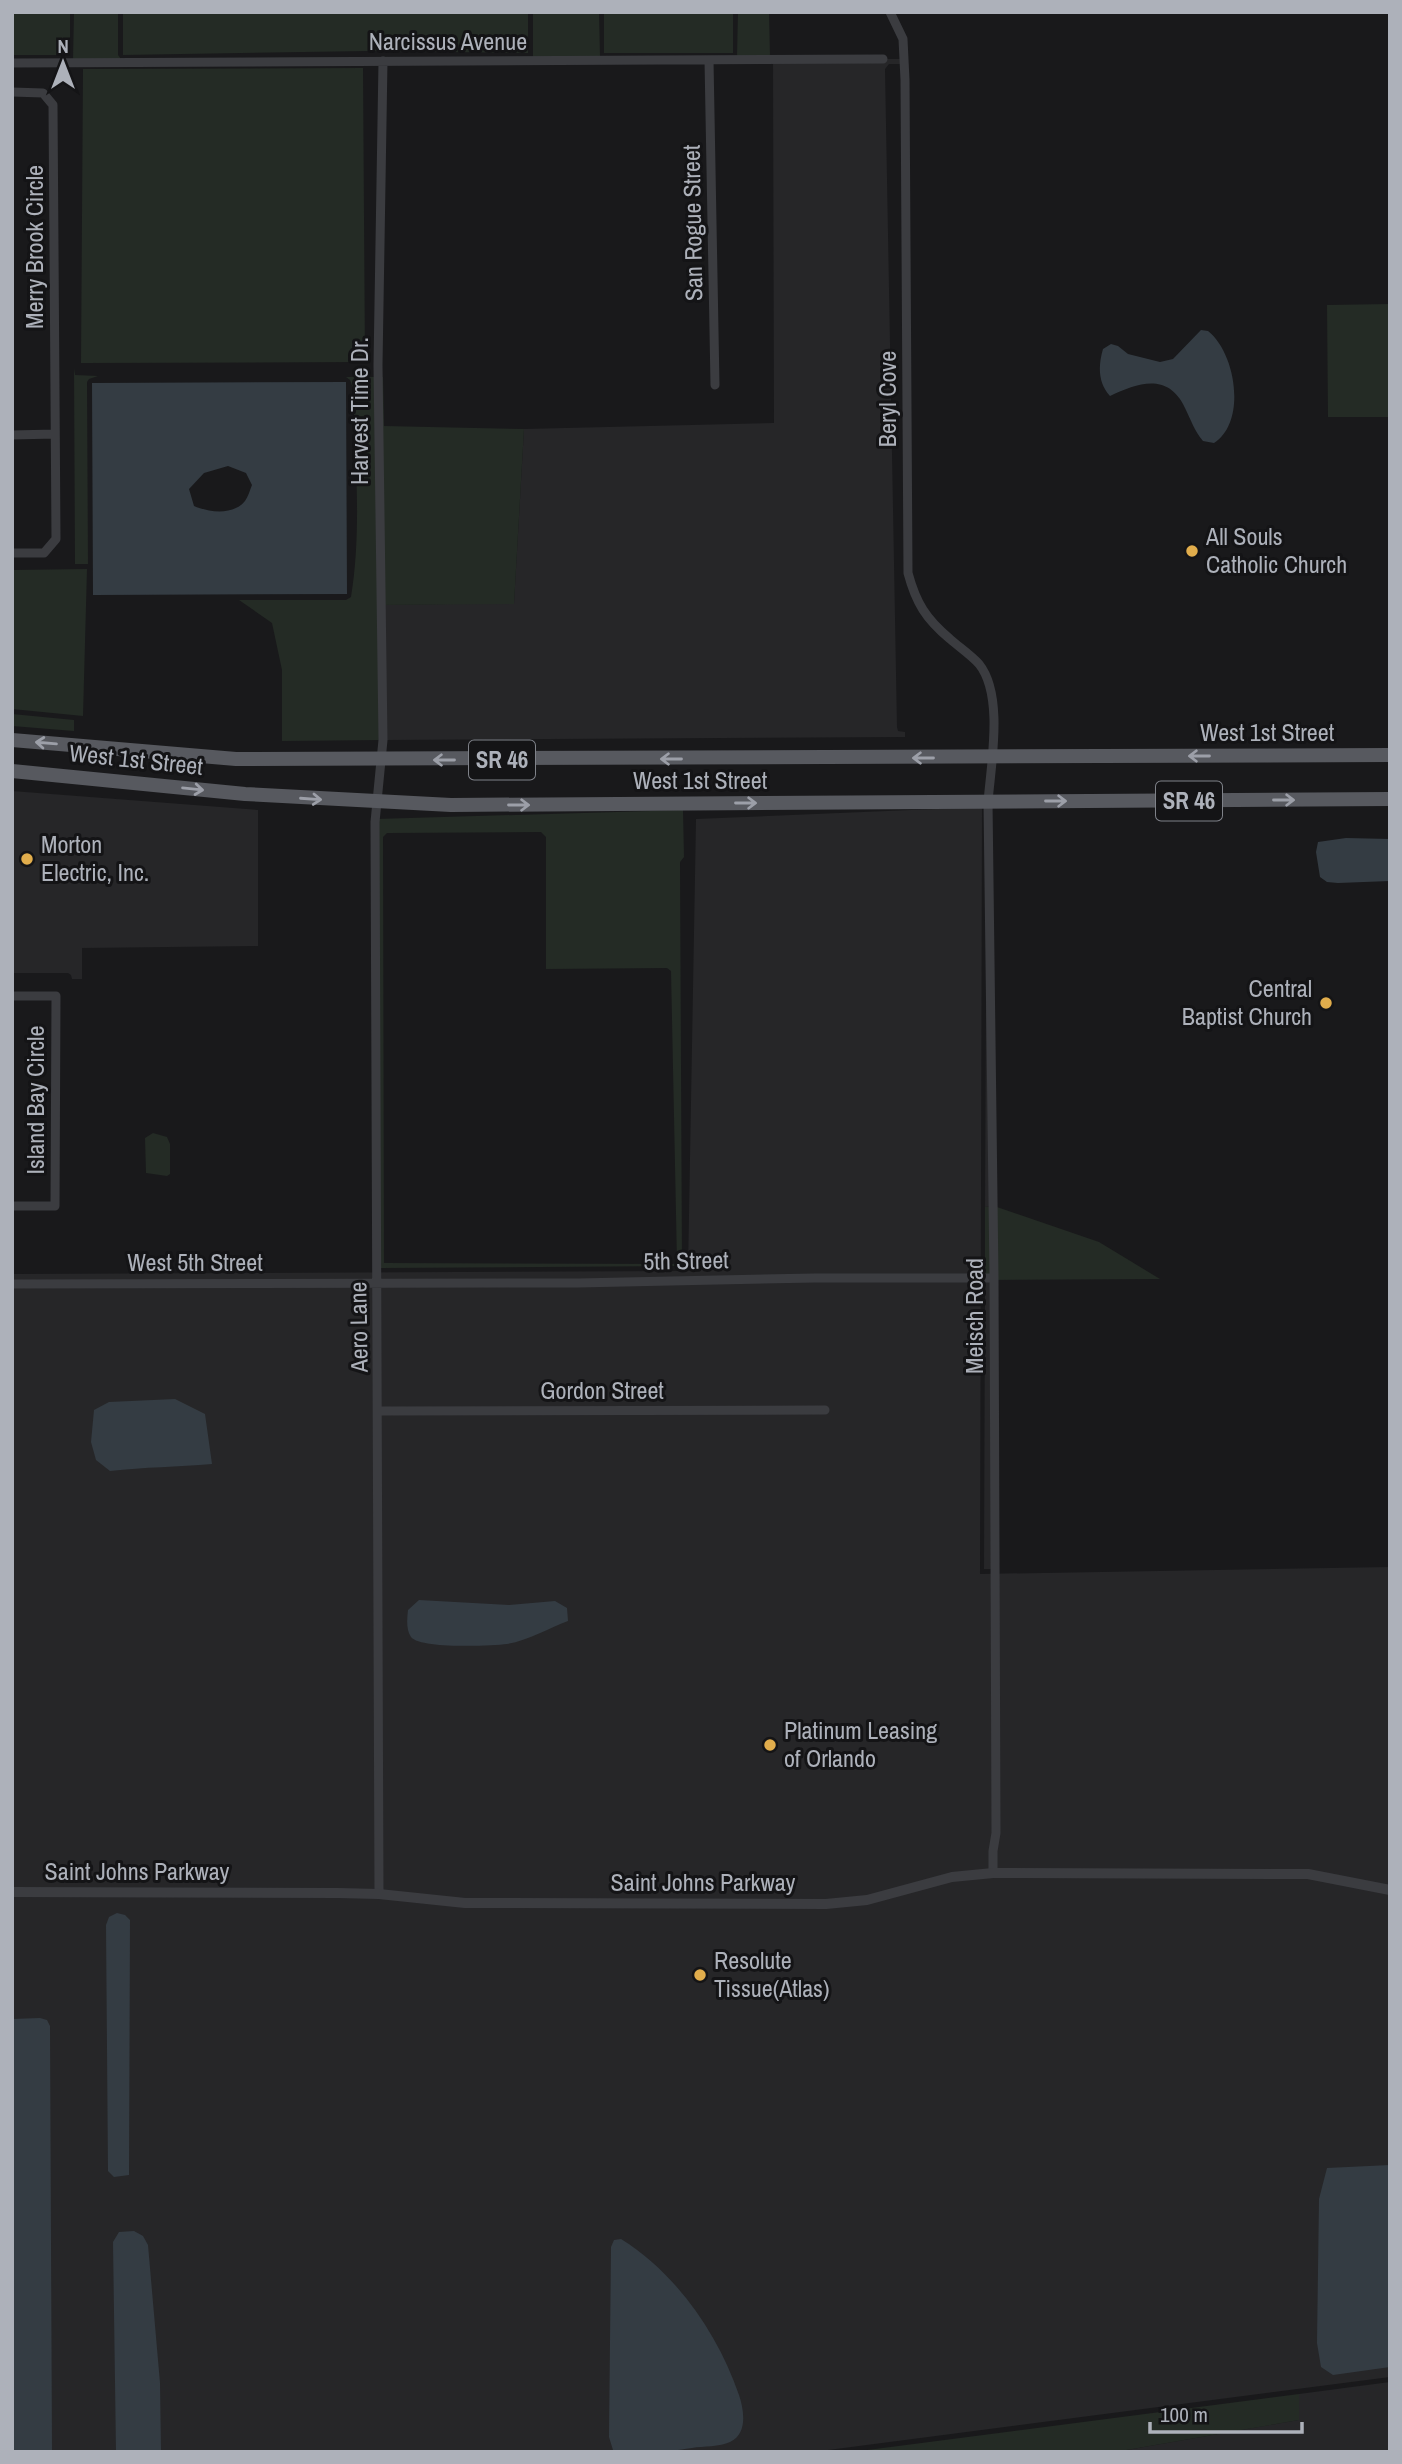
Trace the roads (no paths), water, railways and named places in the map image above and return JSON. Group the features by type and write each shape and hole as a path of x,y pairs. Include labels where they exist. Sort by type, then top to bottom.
{"main road":[{"name":"West 1st Street","path":"12,740 202,758 382,760 1390,754"},
{"name":"West 1st Street","path":"12,771 245,794 377,802 536,805 1390,799"}],"street":[{"name":"Beryl Cove","path":"890,12 903,39 905,80 908,573 915,598 928,618 980,665 990,686 993,700 992,758"},
{"name":"Narcissus Avenue","path":"12,63 883,59"},
{"name":"San Rogue Street","path":"709,60 715,386"},
{"name":"Harvest Time Dr.","path":"382,760 378,365 383,61"},
{"name":"Merry Brook Circle","path":"12,92 43,93 53,105 56,539 44,553 12,553"},
{"path":"12,435 55,435"},
{"name":"Meisch Road","path":"992,758 988,802 995,1278 996,1833 993,1873"},
{"name":"Aero Lane","path":"379,1895 375,822 382,760"},
{"name":"Island Bay Circle","path":"12,996 56,996 55,1206 12,1206"},
{"name":"5th Street","path":"378,1281 578,1283 815,1278 995,1278"},
{"name":"West 5th Street","path":"12,1283 378,1281"},
{"name":"Gordon Street","path":"379,1411 825,1410"},
{"name":"Saint Johns Parkway","path":"12,1892 379,1895 466,1903 826,1904 867,1899 952,1877 993,1873 1308,1874 1390,1890"}],"place":[{"name":"All Souls Catholic Church","path":"1192,551"},
{"name":"Morton Electric, Inc.","path":"27,859"},
{"name":"Central Baptist Church","path":"1326,1003"},
{"name":"Platinum Leasing of Orlando","path":"770,1745"},
{"name":"Resolute Tissue(Atlas)","path":"700,1975"}]}
